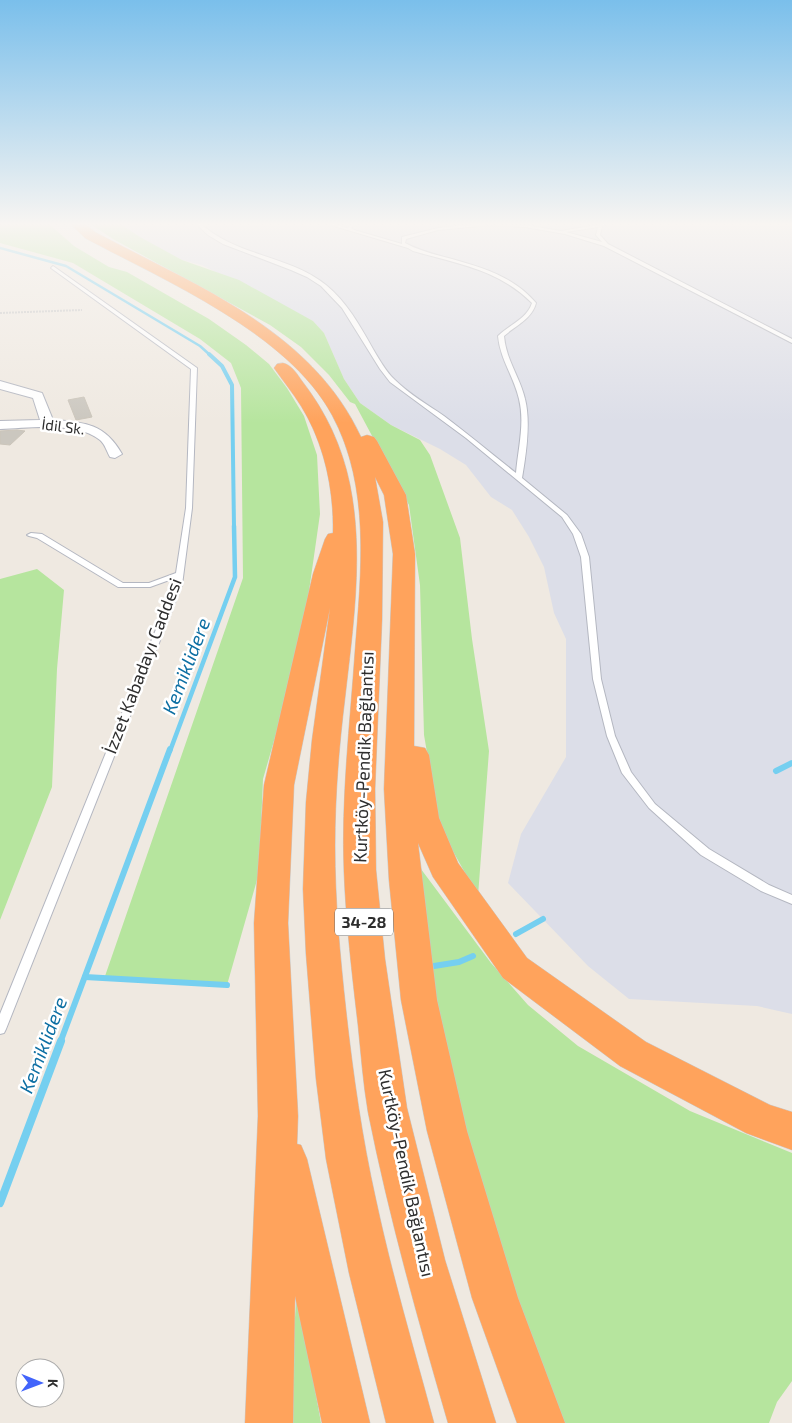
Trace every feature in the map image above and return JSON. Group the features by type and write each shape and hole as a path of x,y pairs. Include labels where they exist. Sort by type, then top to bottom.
{"highway":[{"name":"Kurtköy-Pendik Bağlantısı","path":"169,289 239,330 284,369 318,418 330,445 338,472 344,514 344,577 322,780 319,878 323,953 341,1122 367,1257 410,1423"},
{"name":"Kurtköy-Pendik Bağlantısı","path":"192,289 236,313 265,333 305,367 341,413 355,444 365,476 372,522 370,620 360,798 360,870 368,959 388,1108 423,1260 472,1423"},
{"path":"341,413 363,434 395,495 404,554 399,789 405,880 419,1000 447,1131 495,1298 541,1423"},
{"path":"269,1423 278,1116 271,923 279,785 325,574 344,514"},
{"path":"404,576 416,773 424,818 444,868 516,968 633,1054 760,1120 792,1131"},
{"path":"278,1116 346,1423"}],"street":[{"path":"0,386 38,396 48,424"},
{"name":"İdil Sk.","path":"0,425 48,424 81,426 104,436 116,454"}],"lane":[{"name":"İzzet Kabadayı Caddesi","path":"0,1029 178,585 189,508 194,368 84,289"},
{"path":"327,289 348,310 382,369 392,381 519,477 565,516 577,534 585,557 597,679 611,736 627,772 652,806 705,852 765,888 792,900"},
{"path":"519,477 525,409 520,390 501,350 501,336 530,313 534,303 520,289"},
{"path":"692,289 792,341"},
{"path":"31,534 39,536 122,585 150,586 179,574"}],"path":[{"path":"0,314 82,310"}],"shaded area":[{"path":"250,289 792,289 792,1014 757,1006 629,999 588,966 508,883 521,834 566,757 566,639 554,613 544,567 529,537 512,510 491,497 466,465 440,449 391,425 360,403 344,379 324,333 313,321"}],"green space":[{"path":"117,289 157,289 209,319 269,364 287,388 304,416 317,455 320,514 301,647 263,779 259,873 227,985 104,979 243,578 241,388 231,363 200,339"},
{"path":"205,289 256,289 313,321 324,333 344,379 360,403 391,425 420,440 430,455 460,538 472,639 489,751 478,896 440,828 424,735 420,585 409,505 355,404 350,402 329,375 301,347 270,325"},
{"path":"37,569 64,590 57,669 52,787 0,920 0,579"},
{"path":"415,861 491,963 528,1005 578,1046 690,1111 792,1153 792,1381 777,1402 769,1423 561,1423 527,1330 458,1114 430,978"},
{"path":"297,1291 321,1423 287,1423"}],"building":[{"path":"84,397 92,417 76,420 68,400"},
{"path":"0,431 25,431 10,445 0,444"}],"waterway":[{"name":"Kemiklidere","path":"105,289 200,346 210,355"},
{"name":"Kemiklidere","path":"209,354 222,366 232,385 234,527"},
{"name":"Kemiklidere","path":"170,751 235,577 234,526"},
{"name":"Kemiklidere","path":"60,1043 170,749"},
{"path":"776,771 792,763"},
{"path":"516,934 543,919"},
{"path":"434,966 459,962 473,956"},
{"path":"85,977 227,985"},
{"name":"Kemiklidere","path":"0,1203 61,1041"}]}
